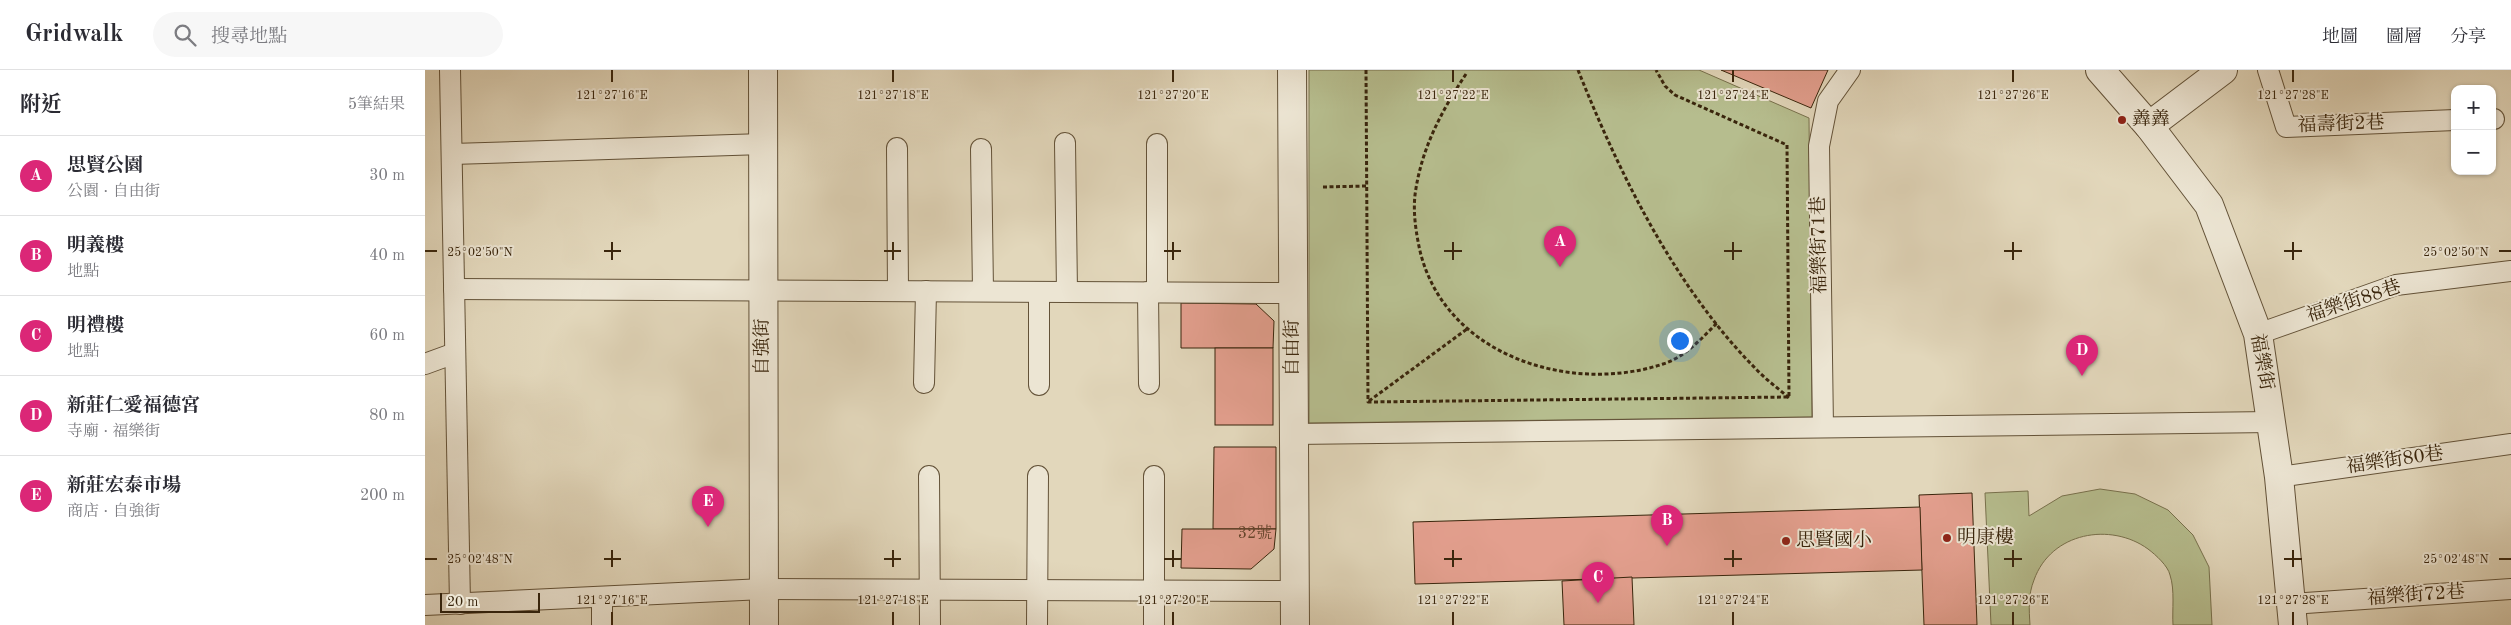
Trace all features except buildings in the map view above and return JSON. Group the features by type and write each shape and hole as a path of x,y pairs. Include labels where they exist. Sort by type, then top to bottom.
{"street":[{"name":"自強街","path":"763,70 764,625"},
{"name":"自由街","path":"1292,70 1295,625"},
{"name":"福樂街","path":"2100,70 2149,126 2209,205 2259,334 2279,477 2292,615"},
{"path":"2149,126 2223,70"}],"lane":[{"path":"450,70 460,604"},
{"name":"福樂街71巷","path":"1823,427 1819,146 1828,101 1850,70"},
{"name":"福壽街2巷","path":"2268,70 2286,127 2451,120"},
{"path":"1065,143 1067,292"},
{"path":"452,154 763,144"},
{"path":"1149,384 1157,144"},
{"path":"897,148 898,291"},
{"path":"981,149 983,291"},
{"name":"福樂街88巷","path":"2259,334 2396,285 2511,271"},
{"path":"455,290 1293,293"},
{"path":"924,383 926,291"},
{"path":"1039,292 1039,385"},
{"path":"425,364 455,352"},
{"path":"1294,434 2271,422"},
{"name":"福樂街80巷","path":"2279,477 2511,444"},
{"path":"929,476 930,625"},
{"path":"1037,625 1038,476"},
{"path":"1154,476 1155,625"},
{"name":"福樂街72巷","path":"2292,615 2511,589"},
{"path":"425,605 763,590 1294,591"},
{"path":"602,597 602,625"}],"path":[{"path":"1366,70 1367,402"},
{"path":"1578,70 1619,165 1650,225 1682,276 1755,369 1789,397"},
{"path":"1656,70 1665,86 1675,95 1787,145 1789,397"},
{"path":"1466,74 1442,111 1427,144 1415,196 1416,232 1425,270 1443,302 1467,329 1496,350 1533,365 1560,371 1596,374 1628,372 1665,364 1694,346 1717,323"},
{"path":"1293,188 1367,186"},
{"path":"1367,402 1467,329"},
{"path":"1367,402 1789,397"}],"green space":[{"path":"1309,70 1699,70 1809,118 1812,417 1309,423"},
{"path":"2100,489 2135,494 2168,510 2193,535 2209,567 2212,625 2173,625 2172,581 2164,564 2148,549 2133,541 2117,536 2100,534 2083,536 2068,542 2054,551 2042,564 2031,591 2030,625 1991,625 1985,493 2028,491 2029,516 2062,496"}],"place":[{"name":"羴羴","path":"2122,120"},
{"name":"思賢公園","path":"1560,267"},
{"name":"新莊仁愛福德宮","path":"2082,376"},
{"name":"新莊宏泰市場","path":"708,527"},
{"name":"明康樓","path":"1947,538"},
{"name":"思賢國小","path":"1786,541"},
{"name":"明義樓","path":"1667,546"},
{"name":"明禮樓","path":"1598,603"}]}
